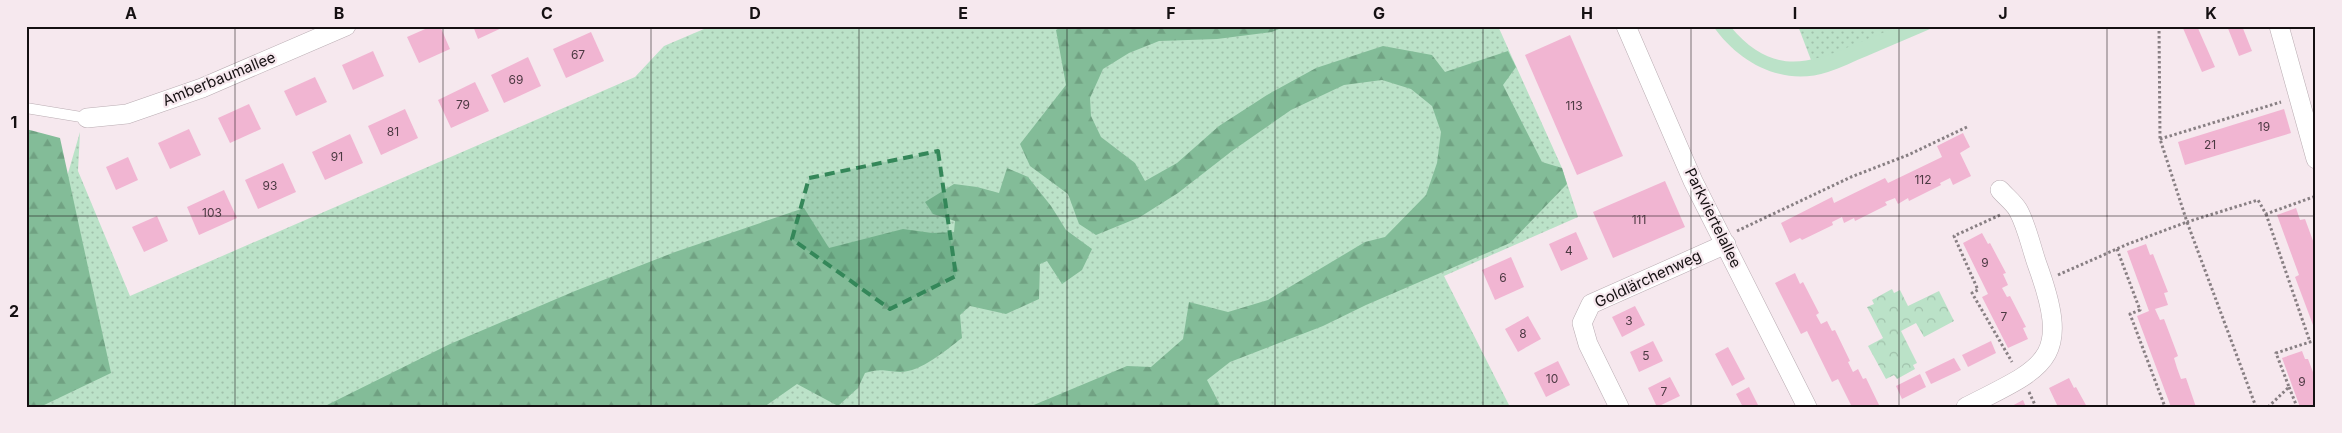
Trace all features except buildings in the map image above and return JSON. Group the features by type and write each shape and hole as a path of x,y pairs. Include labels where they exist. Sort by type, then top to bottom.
{"street":[{"name":"Amberbaumallee","path":"87,118 127,114 202,88 346,26"},
{"name":"Parkviertelallee","path":"1626,26 1693,181 1807,407"},
{"path":"2279,26 2316,159"},
{"path":"1966,407 2022,379 2033,371 2051,348 2053,324 2049,294 2018,210 2000,190"},
{"name":"Goldlärchenweg","path":"1619,407 1588,344 1582,322 1591,304 1724,241"}],"lane":[{"path":"26,108 87,118"}],"path":[{"path":"2159,26 2160,139 2187,222 2256,407"},
{"path":"2160,139 2299,96"},
{"path":"1724,241 1851,177 1908,155 1969,126"},
{"path":"2266,214 2316,196"},
{"path":"2044,282 2117,249 2187,222 2258,200 2266,214 2310,342"},
{"path":"2018,210 2006,212 1954,236 1978,290 1972,293 2022,379"},
{"path":"2117,249 2140,310 2130,314 2164,407"},
{"path":"2297,407 2276,353 2316,340"},
{"path":"2268,407 2289,387"}],"highlighted area":[{"path":"938,151 956,276 890,309 792,239 809,178"}],"green space":[{"path":"711,26 1498,26 1562,168 1578,217 1444,276 1510,407 26,407 26,318 80,132 78,171 130,296 635,77 664,46"},
{"path":"1062,26 1286,26 1272,32 1217,39 1159,41 1129,53 1103,69 1090,98 1091,116 1101,137 1135,163 1145,181 1177,163 1219,126 1267,95 1316,68 1383,46 1432,55 1445,72 1508,51 1516,67 1503,85 1542,162 1562,168 1567,184 1510,243 1366,305 1323,326 1230,362 1207,380 1221,407 1029,407 1127,366 1151,367 1183,339 1189,302 1228,312 1268,300 1365,242 1385,237 1426,195 1437,163 1441,132 1432,106 1411,89 1382,80 1344,85 1291,110 1232,151 1178,193 1140,217 1096,235 1079,224 1068,194 1030,166 1020,144 1066,85 1056,30"},
{"path":"1713,26 1730,26 1751,46 1771,58 1791,61 1812,60 1903,26 1937,26 1828,72 1811,76 1795,76 1779,74 1749,61 1736,51"},
{"path":"1798,26 1901,26 1826,58 1811,60"},
{"path":"26,129 60,138 111,373 40,407 26,407"},
{"path":"1007,168 1028,177 1051,206 1066,230 1092,249 1082,270 1062,284 1047,261 1040,264 1039,299 1006,314 970,306 960,315 962,338 949,348 933,360 908,371 880,370 865,373 858,388 838,406 797,384 764,407 323,407 450,344 575,291 675,252 804,208 829,248 903,229 932,233 954,232 955,221 933,214 925,202 954,184 977,187 999,193"},
{"path":"1892,289 1894,293 1900,290 1908,306 1939,291 1954,321 1924,337 1916,323 1901,331 1917,363 1913,365 1915,369 1897,379 1894,375 1886,379 1868,346 1883,338 1867,307 1874,304 1872,300"}]}
